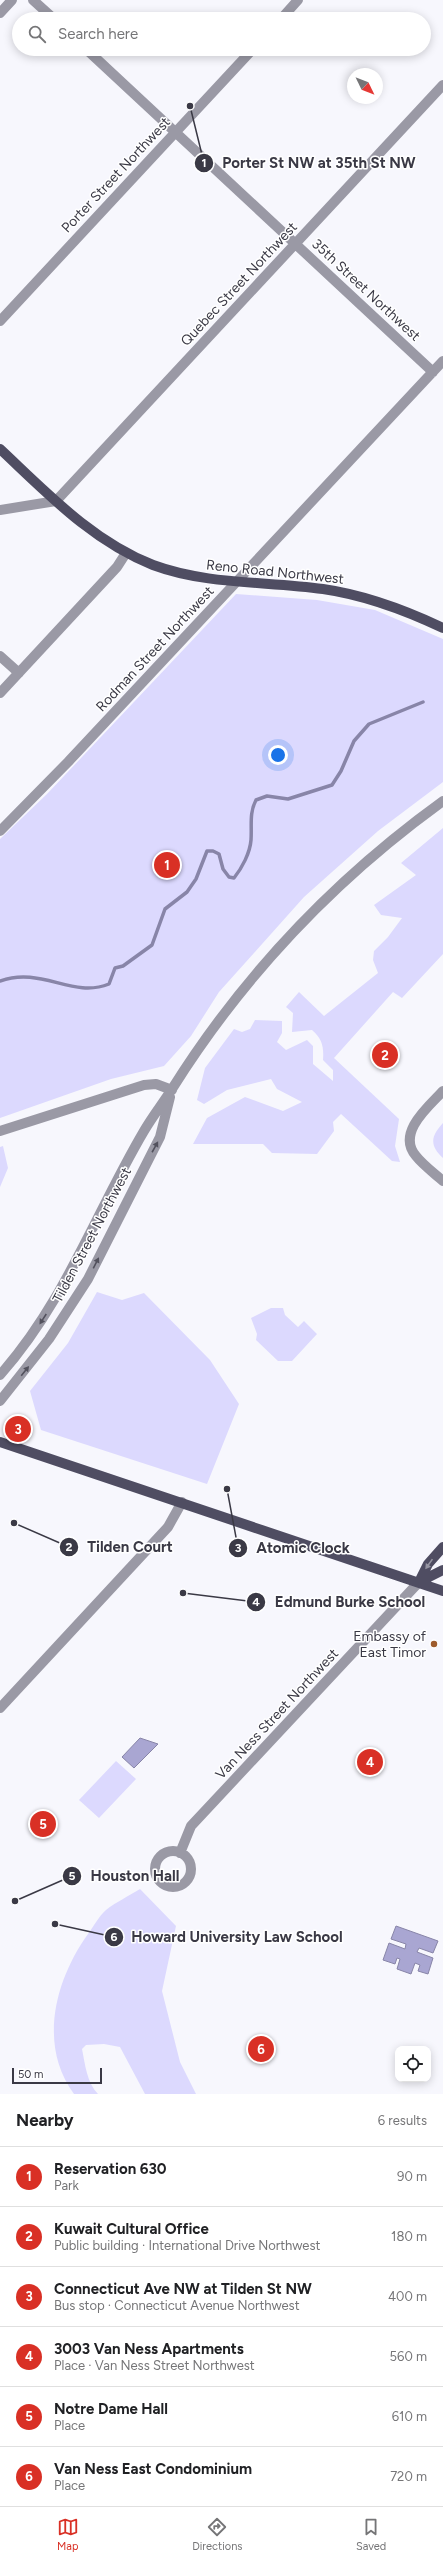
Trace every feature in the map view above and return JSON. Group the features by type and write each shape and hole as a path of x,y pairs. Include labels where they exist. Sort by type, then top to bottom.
{"main road":[{"name":"Reno Road Northwest","path":"0,449 92,532 126,553 177,573 236,582 338,592 407,612 443,628"},
{"path":"0,1442 443,1590"},
{"name":"Van Ness Street Northwest","path":"419,1582 428,1564 443,1547"},
{"name":"Van Ness Street Northwest","path":"419,1582 443,1570"}],"street":[{"path":"0,13 12,0"},
{"path":"33,0 46,12"},
{"path":"287,12 298,0"},
{"name":"35th Street Northwest","path":"94,56 433,372"},
{"name":"Porter Street Northwest","path":"0,321 247,56"},
{"name":"Quebec Street Northwest","path":"56,501 443,85"},
{"name":"Rodman Street Northwest","path":"0,830 48,783 443,361"},
{"path":"0,510 56,501"},
{"path":"0,693 117,567 126,553"},
{"path":"0,656 19,673"},
{"name":"Tilden Street Northwest","path":"0,1375 33,1333 66,1281 134,1149 218,1020 287,938 364,864 443,801"},
{"path":"0,1131 144,1085 156,1084 172,1090"},
{"name":"Tilden Street Northwest","path":"0,1401 40,1352 81,1290 160,1137 172,1090"},
{"path":"443,1091 415,1120 411,1142 414,1155 443,1182"},
{"path":"66,1281 81,1290"},
{"path":"0,1708 168,1527 182,1502"},
{"name":"Van Ness Street Northwest","path":"180,1853 191,1826 419,1582"}],"shaded area":[{"path":"236,594 317,600 375,610 443,639 443,782 378,831 304,897 219,992 191,1036 164,1066 111,1079 0,1118 0,839 47,794"},
{"path":"443,828 443,954 402,998 393,992 334,1058 399,1119 395,1146 400,1162 392,1161 341,1114 333,1122 334,1131 317,1154 272,1153 263,1144 193,1144 207,1118 245,1097 283,1111 302,1102 277,1089 271,1079 227,1090 204,1104 197,1100 205,1068 234,1029 242,1032 250,1029 255,1020 282,1021 282,1033 277,1042 286,1050 307,1040 313,1046 313,1064 333,1081 333,1070 323,1060 323,1047 320,1040 312,1030 292,1032 293,1013 286,1007 299,992 324,1016 378,973 373,960 374,951 388,937 402,918 381,915 374,905 416,875 401,863"},
{"path":"443,1123 443,1158 435,1149 433,1140 436,1132"},
{"path":"3,1146 8,1168 0,1187 0,1147"},
{"path":"97,1292 122,1300 144,1293 210,1360 239,1404 207,1484 41,1430 30,1391 68,1343"},
{"path":"271,1308 283,1308 285,1315 298,1327 304,1321 317,1334 292,1361 278,1361 256,1340 257,1334 251,1318"},
{"path":"140,1738 158,1744 134,1768 122,1757"},
{"path":"116,1761 136,1779 99,1818 79,1800"},
{"path":"140,1889 176,1926 162,1991 180,2062 196,2094 145,2094 120,2047 104,2044 86,2045 82,2049 89,2079 94,2090 98,2094 74,2094 63,2075 56,2055 54,2034 55,2013 60,1992 76,1952 101,1915 110,1907"},
{"path":"396,1926 438,1941 433,1953 419,1948 417,1952 433,1958 428,1974 418,1971 420,1965 415,1963 411,1974 397,1969 400,1959 397,1958 395,1964 383,1960 389,1943 405,1949 406,1944 391,1939"}],"waterway":[{"path":"0,981 15,977 30,977 82,988 95,988 109,984 115,968 123,966 152,945 165,909 187,892 196,879 207,851 213,851 219,854 223,869 229,877 234,878 243,865 249,850 252,815 256,800 267,796 288,799 332,785 341,771 354,741 369,724 423,702"}],"place":[{"name":"Porter St NW at 35th St NW","path":"190,106"},
{"name":"Reservation 630","path":"167,865"},
{"name":"Kuwait Cultural Office","path":"385,1055"},
{"name":"Connecticut Ave NW at Tilden St NW","path":"18,1429"},
{"name":"Atomic Clock","path":"227,1489"},
{"name":"Tilden Court","path":"14,1523"},
{"name":"Edmund Burke School","path":"183,1593"},
{"name":"Embassy of East Timor","path":"434,1644"},
{"name":"3003 Van Ness Apartments","path":"370,1762"},
{"name":"Notre Dame Hall","path":"43,1824"},
{"name":"Houston Hall","path":"15,1901"},
{"name":"Howard University Law School","path":"55,1924"},
{"name":"Van Ness East Condominium","path":"261,2049"}]}
